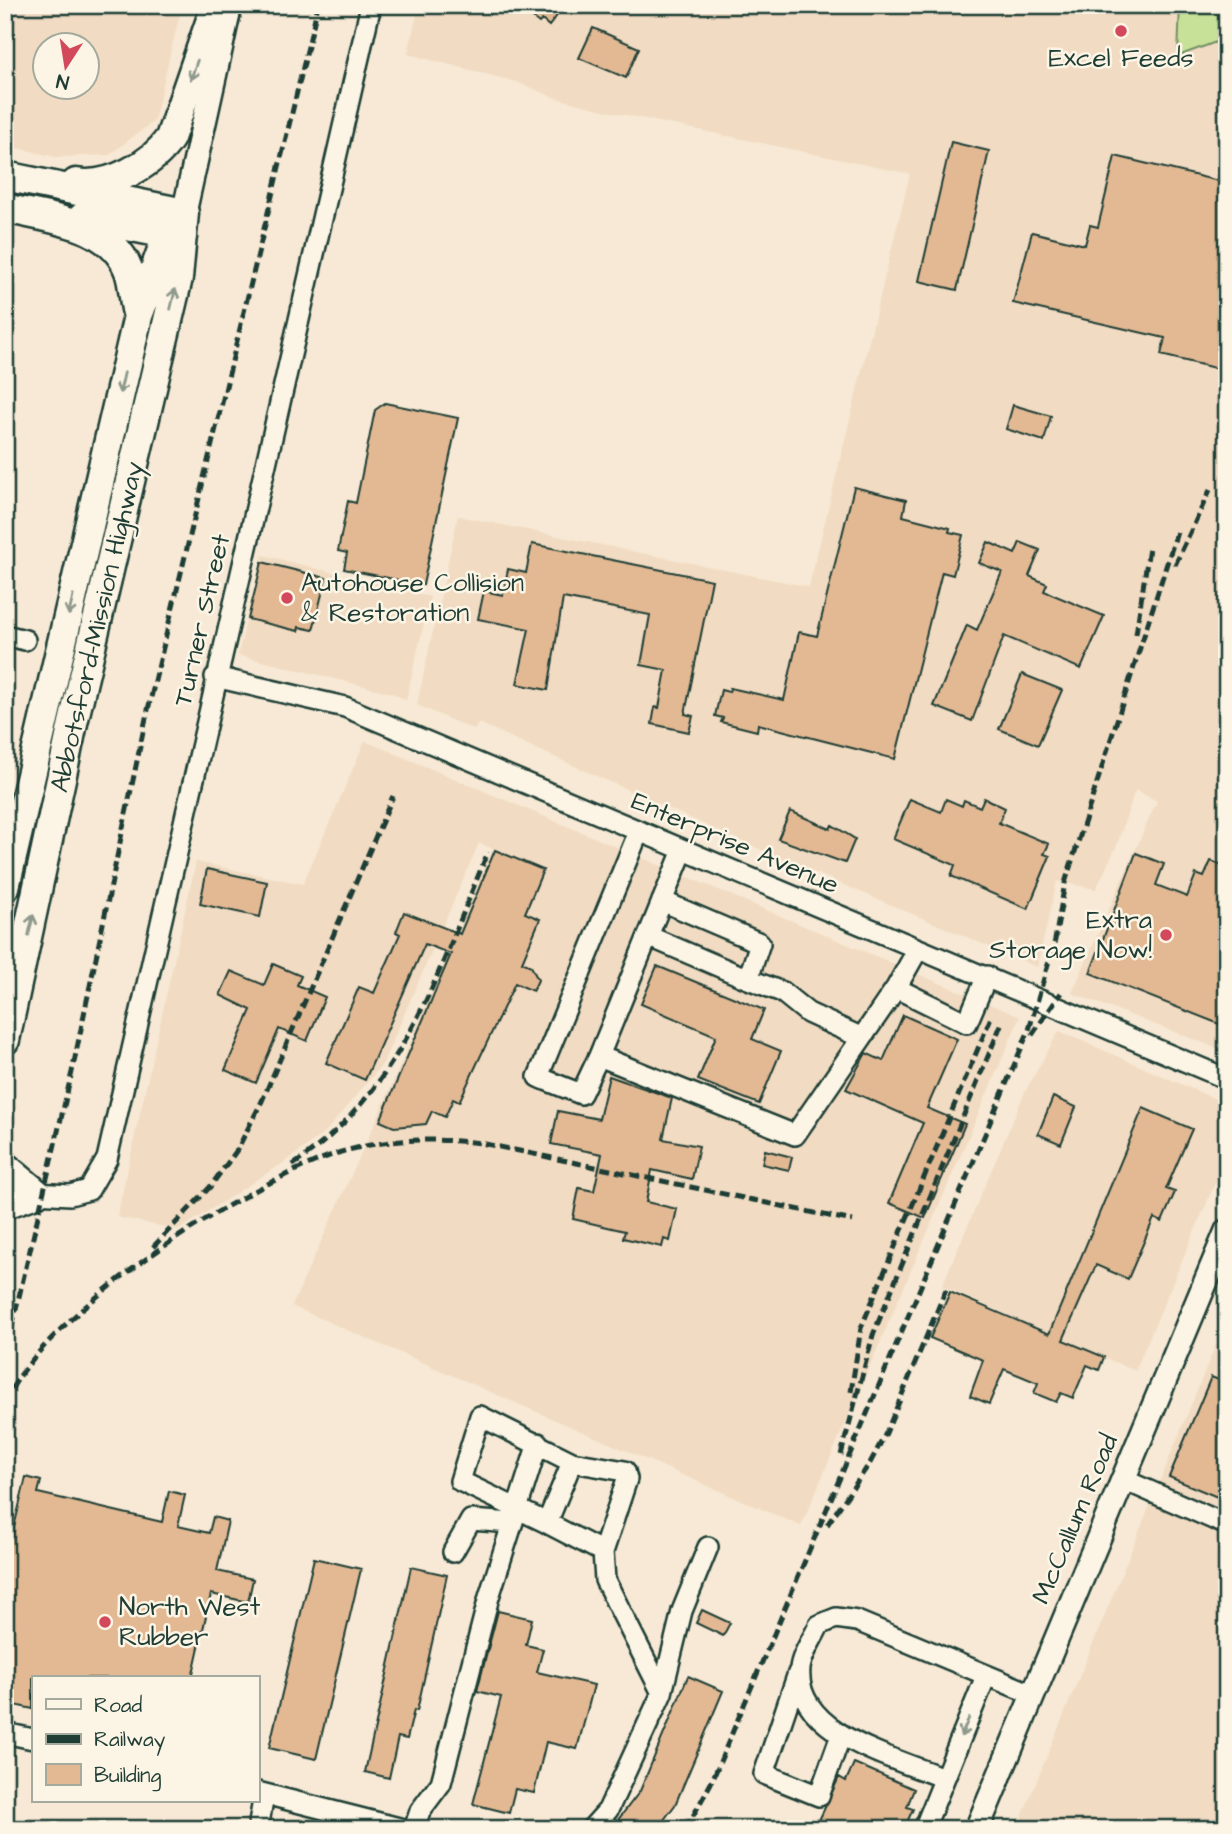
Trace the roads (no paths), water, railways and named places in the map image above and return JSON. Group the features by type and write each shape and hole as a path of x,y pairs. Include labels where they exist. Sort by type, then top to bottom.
{"highway":[{"path":"5,170 82,184 103,182 134,169 154,156 170,138 216,5"},
{"path":"5,176 177,224"},
{"path":"5,201 177,224"},
{"path":"5,208 82,226 109,240 128,268 138,316"},
{"name":"Abbotsford-Mission Highway","path":"5,887 138,316 177,224"},
{"name":"Abbotsford-Mission Highway","path":"5,1040 73,723 178,278 177,224"},
{"path":"5,1167 36,1193"},
{"path":"5,1204 36,1193"}],"main road":[{"path":"177,224 230,5"},
{"name":"McCallum Road","path":"977,1829 1031,1694 1227,1231"}],"street":[{"name":"Turner Street","path":"36,1193 70,1195 89,1190 107,1159 215,677 371,5"},
{"name":"Enterprise Avenue","path":"215,677 345,707 1227,1079"},
{"path":"639,831 538,1077 581,1094 683,850"},
{"path":"662,901 760,943 748,979"},
{"path":"648,936 782,992 808,1013 860,1038"},
{"path":"599,1056 795,1135 896,988 918,949"},
{"path":"896,988 967,1023 987,976"},
{"path":"514,1516 460,1481 480,1416 572,1462 625,1471 627,1479 603,1552 605,1580 662,1693"},
{"path":"414,1829 420,1811 441,1783 489,1597 538,1443"},
{"path":"547,1523 572,1462"},
{"path":"1122,1479 1227,1525"},
{"path":"453,1552 471,1520 514,1516 547,1523 603,1552"},
{"path":"591,1829 608,1810 662,1693 682,1611 708,1547"},
{"path":"841,1735 819,1796 765,1774 800,1668 820,1625 836,1618 857,1621 1031,1694"},
{"path":"800,1668 804,1700 831,1731 943,1778"},
{"path":"924,1829 986,1676"},
{"path":"5,1733 32,1739"},
{"path":"258,1829 261,1793 403,1829"}],"railway":[{"path":"5,1356 72,1072 146,718 318,5"},
{"path":"1175,565 1210,490"},
{"path":"686,1829 711,1783 1029,1030 1055,940 1065,883 1177,532"},
{"path":"1136,634 1149,548"},
{"path":"153,1247 210,1187 237,1150 262,1101 393,796"},
{"path":"293,1165 331,1135 364,1101 391,1064 434,983 488,852"},
{"path":"1032,1035 1061,993"},
{"path":"851,1392 861,1328 992,1015"},
{"path":"841,1455 873,1335 1003,1020"},
{"path":"5,1402 27,1366 61,1329 103,1291 152,1255 202,1221 252,1192 338,1153 374,1144 409,1140 481,1143 853,1221"},
{"path":"827,1525 870,1463 886,1433 947,1287"}],"place":[{"name":"Excel Feeds","path":"1121,31"},
{"name":"Autohouse Collision & Restoration","path":"287,598"},
{"name":"Extra Storage Now!","path":"1166,935"},
{"name":"North West Rubber","path":"105,1622"}]}
